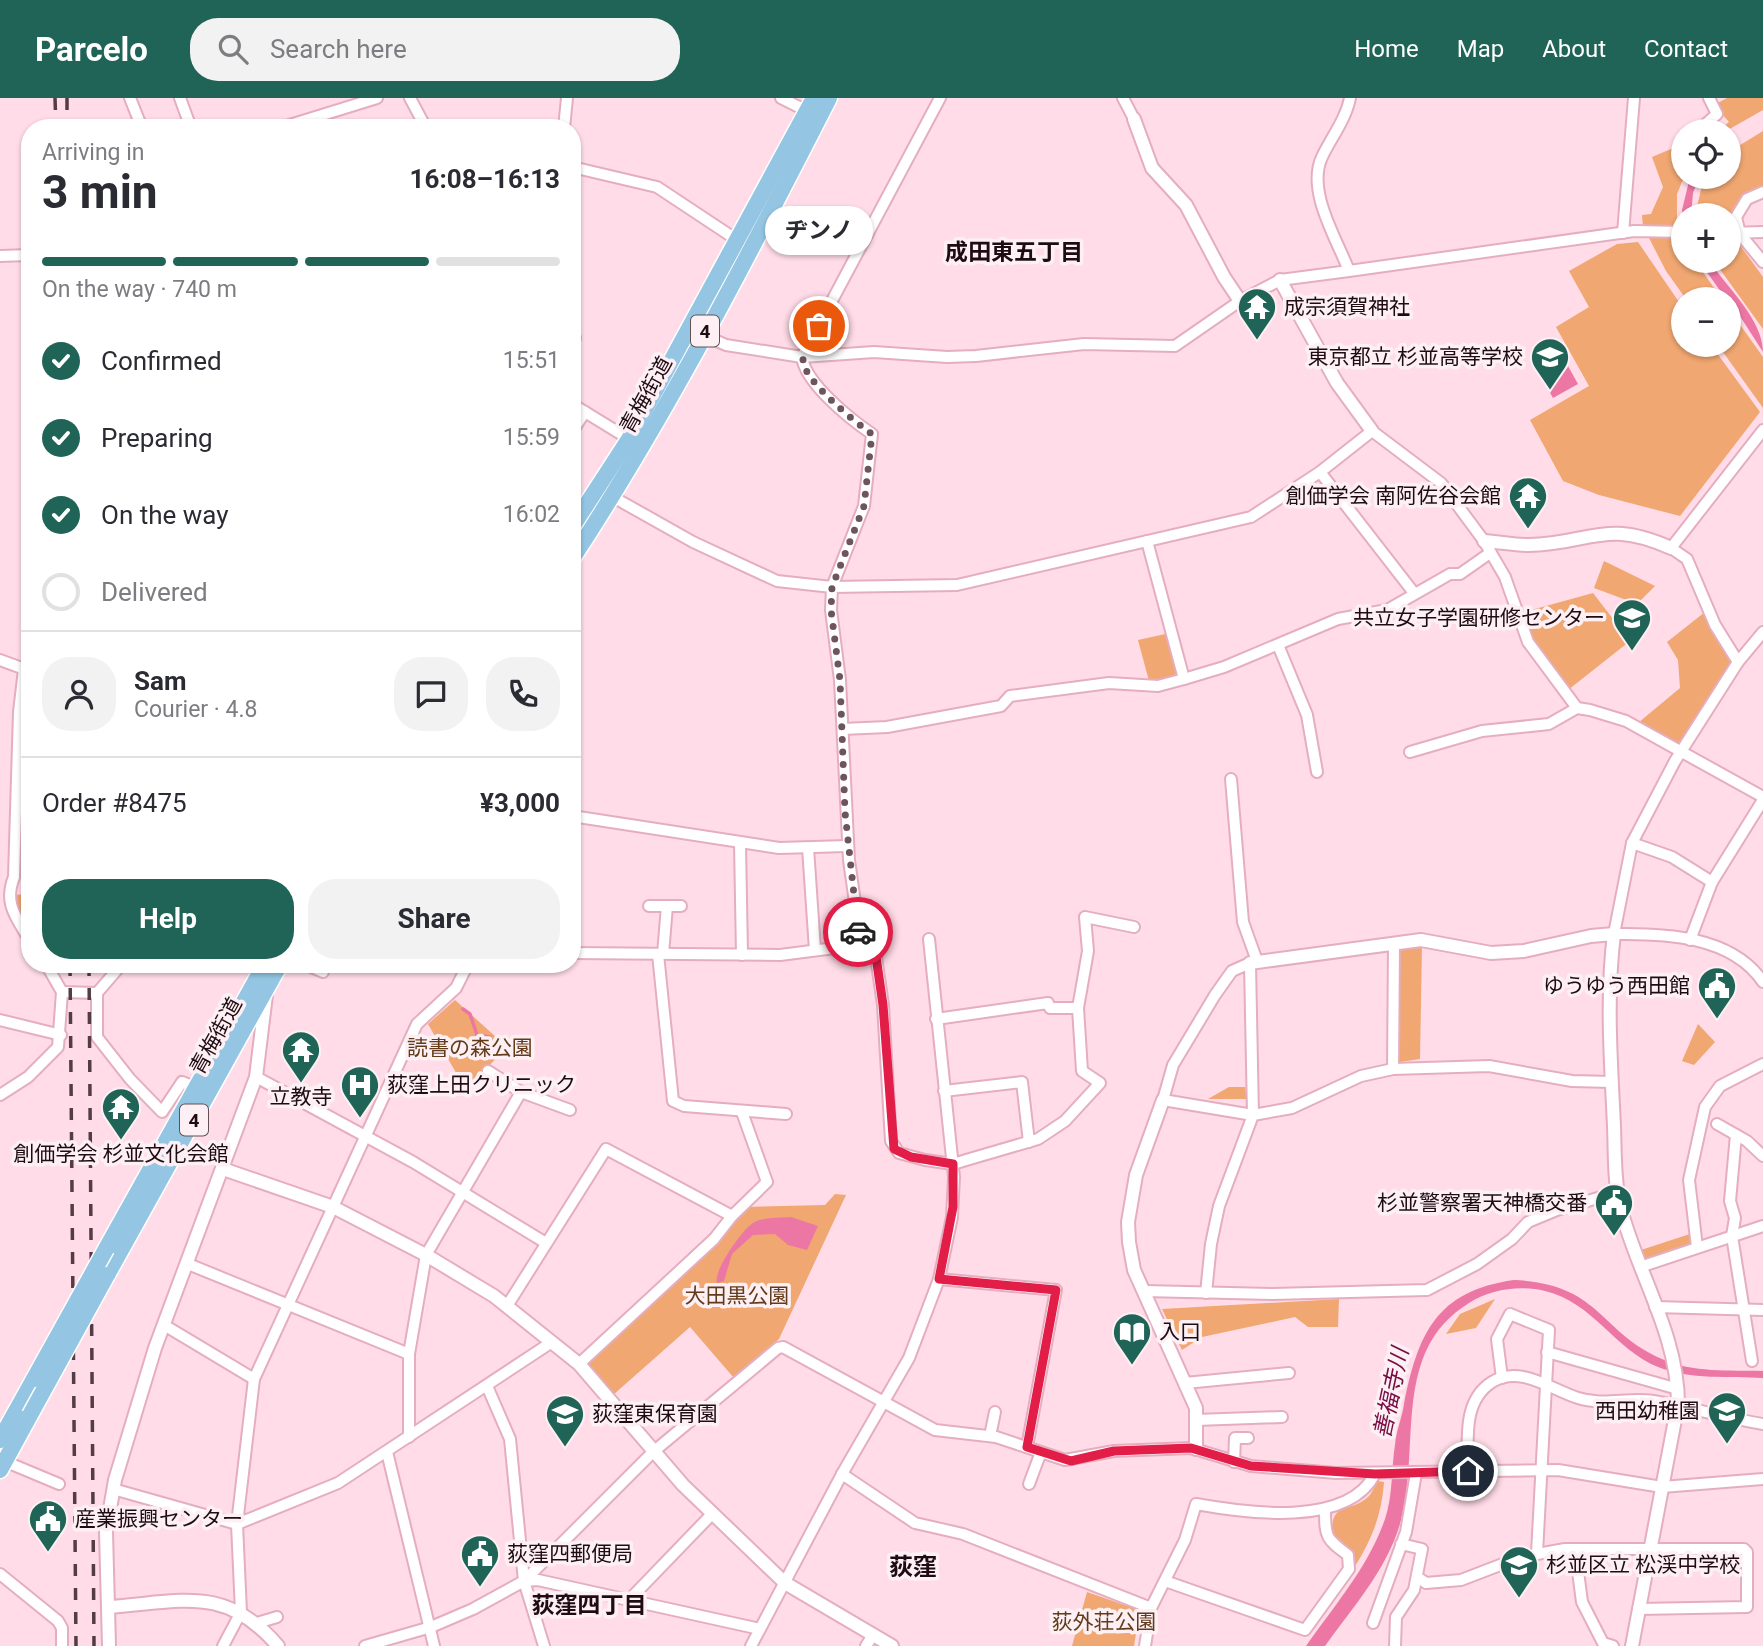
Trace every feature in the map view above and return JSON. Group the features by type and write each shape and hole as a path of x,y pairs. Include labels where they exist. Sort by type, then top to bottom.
{"main road":[{"name":"青梅街道","path":"581,545 612,497 703,335 829,98"},
{"name":"青梅街道","path":"581,513 629,439 811,105"},
{"name":"青梅街道","path":"2,1466 241,1035 254,1010 263,976"},
{"name":"青梅街道","path":"0,1440 220,1047 263,976"}],"street":[{"path":"130,98 138,119"},
{"path":"180,98 188,119"},
{"path":"308,119 377,98"},
{"path":"410,98 421,119"},
{"path":"565,119 567,98"},
{"path":"781,98 811,105"},
{"path":"860,945 848,846 843,729 831,610 832,587 864,506 872,434 850,419 804,369 802,357 940,98"},
{"path":"1123,98 1135,119 1152,169 1186,205 1229,286 1240,301"},
{"path":"1349,271 1320,196 1318,181 1321,158 1350,98"},
{"path":"1623,233 1633,98"},
{"path":"1709,98 1717,114 1711,119"},
{"path":"581,169 657,187 737,240"},
{"path":"1741,207 1747,199 1763,192"},
{"path":"703,335 726,345 802,357 874,352 976,356 1084,344 1175,346 1240,301 1280,280 1623,233 1671,232"},
{"path":"1741,234 1763,232"},
{"path":"1741,240 1763,262"},
{"path":"0,256 21,255"},
{"path":"1280,280 1337,383 1372,431 1441,483 1487,547 1505,577 1528,642 1577,709 1626,721 1763,798 1712,882 1690,940"},
{"path":"581,410 629,439"},
{"path":"581,418 585,412"},
{"path":"1671,548 1763,430"},
{"path":"612,497 777,581 832,587 957,585 1251,517 1321,472 1372,431"},
{"path":"1321,472 1414,593"},
{"path":"843,729 887,727 1001,706 1010,695 1109,683 1158,686 1224,667 1338,619 1387,610 1450,574 1460,574 1487,547 1529,545 1614,531 1648,537 1687,559 1715,625 1738,662"},
{"path":"1147,541 1184,679"},
{"path":"1632,1646 1678,1407 1674,1355 1640,1267 1618,1192 1609,976 1632,843 1682,751 1738,662 1761,638"},
{"path":"1278,645 1307,715 1317,772"},
{"path":"0,660 21,668"},
{"path":"21,702 14,877 8,894 11,907 21,925"},
{"path":"1410,752 1482,732 1549,724 1577,709"},
{"path":"1206,1293 1211,1244 1219,1206 1253,1115 1253,962 1243,922 1231,779"},
{"path":"581,817 779,848 848,846"},
{"path":"740,843 742,955"},
{"path":"1632,843 1672,857 1712,882"},
{"path":"808,848 815,950"},
{"path":"649,906 681,906"},
{"path":"667,906 661,954 673,1101 684,1106 786,1114"},
{"path":"581,953 780,955 874,943 883,1005 894,1149 911,1157 953,1164 1029,1142 1065,1121 1100,1083 1082,1071 1078,1008 1088,951 1085,917 1134,927"},
{"path":"1196,1449 1196,1408 1134,1270 1128,1222 1140,1157 1163,1100 1173,1065 1232,971 1253,962 1421,940 1491,953 1524,951 1591,936 1664,935 1724,950 1741,958 1763,982"},
{"path":"751,1646 842,1474 909,1358 939,1279 953,1207 953,1164 929,939"},
{"path":"1392,1069 1394,944"},
{"path":"0,1095 16,1087 58,1047 61,1035 62,992 51,973"},
{"path":"114,973 97,993 97,1037 130,1079 162,1112 182,1082 197,1088"},
{"path":"223,1646 241,1612 237,1524 254,1379 417,1024 456,988 464,973"},
{"path":"109,1646 106,1532 113,1489 137,1403 164,1325 256,1077 261,1045 263,976"},
{"path":"62,992 97,993"},
{"path":"936,1018 1048,1003 1050,1009 1078,1008"},
{"path":"254,1010 261,1045"},
{"path":"0,1020 61,1035"},
{"path":"220,1047 236,1030 241,1035 250,1027 261,1045"},
{"path":"1698,1247 1689,1180 1705,1107 1720,1086 1763,1065"},
{"path":"1163,1100 1253,1115 1292,1108 1361,1076 1392,1069 1489,1066 1572,1081 1612,1082"},
{"path":"488,1071 495,1079 570,1110"},
{"path":"256,1077 367,1136 546,1243"},
{"path":"944,1091 1022,1082 1029,1142"},
{"path":"410,1437 409,1354 426,1255 521,1091"},
{"path":"579,1364 714,1238 767,1182 741,1112"},
{"path":"1717,1124 1763,1156"},
{"path":"1736,1135 1730,1201 1735,1218 1732,1236 1752,1361"},
{"path":"507,1306 606,1149 732,1216"},
{"path":"223,1169 333,1207 426,1255 507,1306 579,1364 653,1452 712,1514 785,1583 869,1640 892,1646"},
{"path":"1144,1291 1206,1293 1427,1290 1493,1254 1528,1222 1557,1210 1618,1192"},
{"path":"1640,1267 1763,1226"},
{"path":"188,1264 409,1354"},
{"path":"939,1279 1056,1290 1027,1447"},
{"path":"1656,1307 1763,1310"},
{"path":"1502,1378 1497,1339 1510,1314 1549,1330 1537,1553"},
{"path":"164,1325 254,1379"},
{"path":"113,1489 237,1524 338,1483 552,1342"},
{"path":"365,1646 431,1627 473,1609 524,1581 653,1452 778,1348 783,1347 935,1430 990,1436 1071,1461 1114,1451 1196,1449 1234,1462 1343,1473 1541,1470 1662,1487 1763,1479"},
{"path":"1547,1352 1677,1386"},
{"path":"1185,1383 1290,1373"},
{"path":"1468,1471 1470,1412 1483,1390 1502,1378 1528,1377 1578,1398 1598,1402 1650,1401 1763,1424"},
{"path":"487,1386 510,1439 524,1581 544,1646"},
{"path":"990,1436 995,1412"},
{"path":"1196,1420 1282,1417"},
{"path":"1234,1462 1234,1438 1248,1438"},
{"path":"387,1452 434,1646"},
{"path":"1029,1484 1041,1452"},
{"path":"2,1466 59,1484"},
{"path":"1373,1623 1412,1507 1415,1473"},
{"path":"842,1474 915,1523 963,1534 1151,1608"},
{"path":"1145,1646 1151,1608 1185,1539 1196,1504 1236,1511 1325,1510 1363,1492 1375,1474"},
{"path":"1165,1581 1305,1630 1349,1569 1348,1555 1329,1542 1325,1534 1325,1510"},
{"path":"629,1600 712,1514"},
{"path":"1395,1646 1396,1617 1414,1590 1422,1549 1401,1544"},
{"path":"1576,1549 1582,1602 1603,1643 1613,1646"},
{"path":"1417,1577 1426,1583 1461,1580 1486,1568 1537,1553 1576,1549 1744,1549 1747,1552 1747,1607 1638,1609"},
{"path":"0,1574 10,1579 58,1621 62,1628 62,1646"},
{"path":"524,1581 538,1580 760,1629"},
{"path":"108,1607 205,1602 241,1612 257,1623 278,1646"},
{"path":"257,1623 276,1617"}],"green space":[{"path":"1727,98 1763,98 1763,110 1741,122 1741,119 1726,119 1714,105"},
{"path":"1763,131 1763,186 1746,196 1741,210 1741,203 1698,203 1701,189 1741,189 1741,145"},
{"path":"1671,149 1671,189 1679,189 1677,203 1671,203 1671,226 1643,227 1642,215 1651,214 1663,187 1652,157"},
{"path":"1648,236 1671,237 1671,273 1704,273 1713,287 1677,287"},
{"path":"1638,242 1671,290 1671,357 1720,357 1760,412 1680,516 1599,495 1563,481 1530,420 1589,386 1556,327 1589,307 1569,271 1617,244"},
{"path":"1741,247 1763,277 1763,329 1741,298 1741,287 1733,287 1723,273 1741,273"},
{"path":"1741,326 1763,357 1763,408 1727,357 1741,357"},
{"path":"1604,561 1655,586 1637,604 1594,588"},
{"path":"1593,593 1630,641 1568,690 1531,640 1520,613"},
{"path":"1705,612 1733,664 1682,742 1677,745 1638,723 1680,688 1678,660 1667,642"},
{"path":"1170,633 1180,676 1159,682 1149,681 1138,640"},
{"path":"21,894 21,914 11,895"},
{"path":"1410,945 1422,945 1420,1059 1400,1062 1398,950"},
{"name":"読書の森公園","path":"455,1000 507,1047 466,1090 428,1024"},
{"path":"1698,1024 1715,1042 1694,1065 1682,1061"},
{"path":"1229,1087 1245,1087 1247,1099 1208,1099"},
{"name":"大田黒公園","path":"835,1194 846,1195 779,1339 734,1378 690,1327 613,1395 589,1361 746,1207 825,1205"},
{"path":"1693,1233 1695,1242 1690,1247 1645,1262 1641,1250"},
{"path":"1339,1299 1338,1327 1308,1327 1295,1317 1202,1337 1182,1350 1162,1309"},
{"path":"1495,1299 1476,1328 1446,1334 1460,1314"},
{"path":"1377,1481 1384,1482 1378,1515 1371,1536 1355,1566 1354,1552 1332,1533 1333,1523 1335,1516 1343,1509 1369,1496"},
{"name":"荻外荘公園","path":"1087,1592 1136,1609 1139,1614 1134,1646 1072,1646"}],"shaded area":[{"path":"1687,189 1694,189 1692,203 1684,203"},
{"path":"1708,273 1718,273 1730,287 1717,287"},
{"path":"1741,301 1757,328 1763,352 1741,318"},
{"path":"1559,350 1578,384 1553,398 1534,364"},
{"path":"791,1217 818,1226 807,1250 788,1245 775,1234 753,1235 732,1254 724,1281 717,1283 719,1270 748,1227 761,1220"},
{"path":"1514,1280 1543,1283 1582,1299 1641,1348 1662,1359 1699,1369 1763,1371 1763,1378 1697,1376 1658,1367 1629,1349 1577,1305 1545,1291 1526,1288 1506,1290 1487,1294 1469,1303 1445,1323 1428,1346 1418,1373 1413,1401 1406,1491 1401,1520 1388,1554 1369,1586 1325,1646 1306,1646 1370,1553 1385,1519 1397,1435 1416,1357 1424,1337 1435,1320 1466,1294"}],"waterway":[{"path":"463,1009 470,1014 477,1035 490,1037"}],"railway":[{"path":"55,98 56,119"},
{"path":"67,98 67,119"},
{"path":"70,973 76,1646"},
{"path":"89,973 94,1646"}],"way so far":[{"path":"819,326 802,357 804,369 850,419 872,434 864,506 844,563 832,587 831,610 840,680 845,812 858,932"}],"place":[{"name":"ヂンノ","path":"819,326"},
{"name":"成宗須賀神社","path":"1257,341"},
{"name":"東京都立 杉並高等学校","path":"1550,391"},
{"name":"創価学会 南阿佐谷会館","path":"1528,530"},
{"name":"共立女子学園研修センター","path":"1632,652"},
{"name":"ゆうゆう西田館","path":"1717,1020"},
{"name":"立教寺","path":"301,1084"},
{"name":"荻窪上田クリニック","path":"360,1119"},
{"name":"創価学会 杉並文化会館","path":"121,1141"},
{"name":"杉並警察署天神橋交番","path":"1614,1237"},
{"name":"入口","path":"1132,1366"},
{"name":"西田幼稚園","path":"1727,1445"},
{"name":"荻窪東保育園","path":"565,1448"},
{"name":"産業振興センター","path":"48,1553"},
{"name":"荻窪四郵便局","path":"480,1588"},
{"name":"杉並区立 松渓中学校","path":"1519,1599"}],"district":[{"name":"成田東五丁目","path":"1014,252"},
{"name":"荻窪","path":"913,1567"},
{"name":"荻窪四丁目","path":"589,1605"}],"route":[{"path":"858,932 860,945 874,943 883,1005 891,1141 894,1149 911,1157 953,1164 953,1207 939,1279 975,1280 1056,1290 1027,1447 1071,1461 1114,1451 1191,1448 1251,1466 1375,1474 1468,1471"}],"water label":[{"name":"善福寺川","path":"1391,1393"}]}
